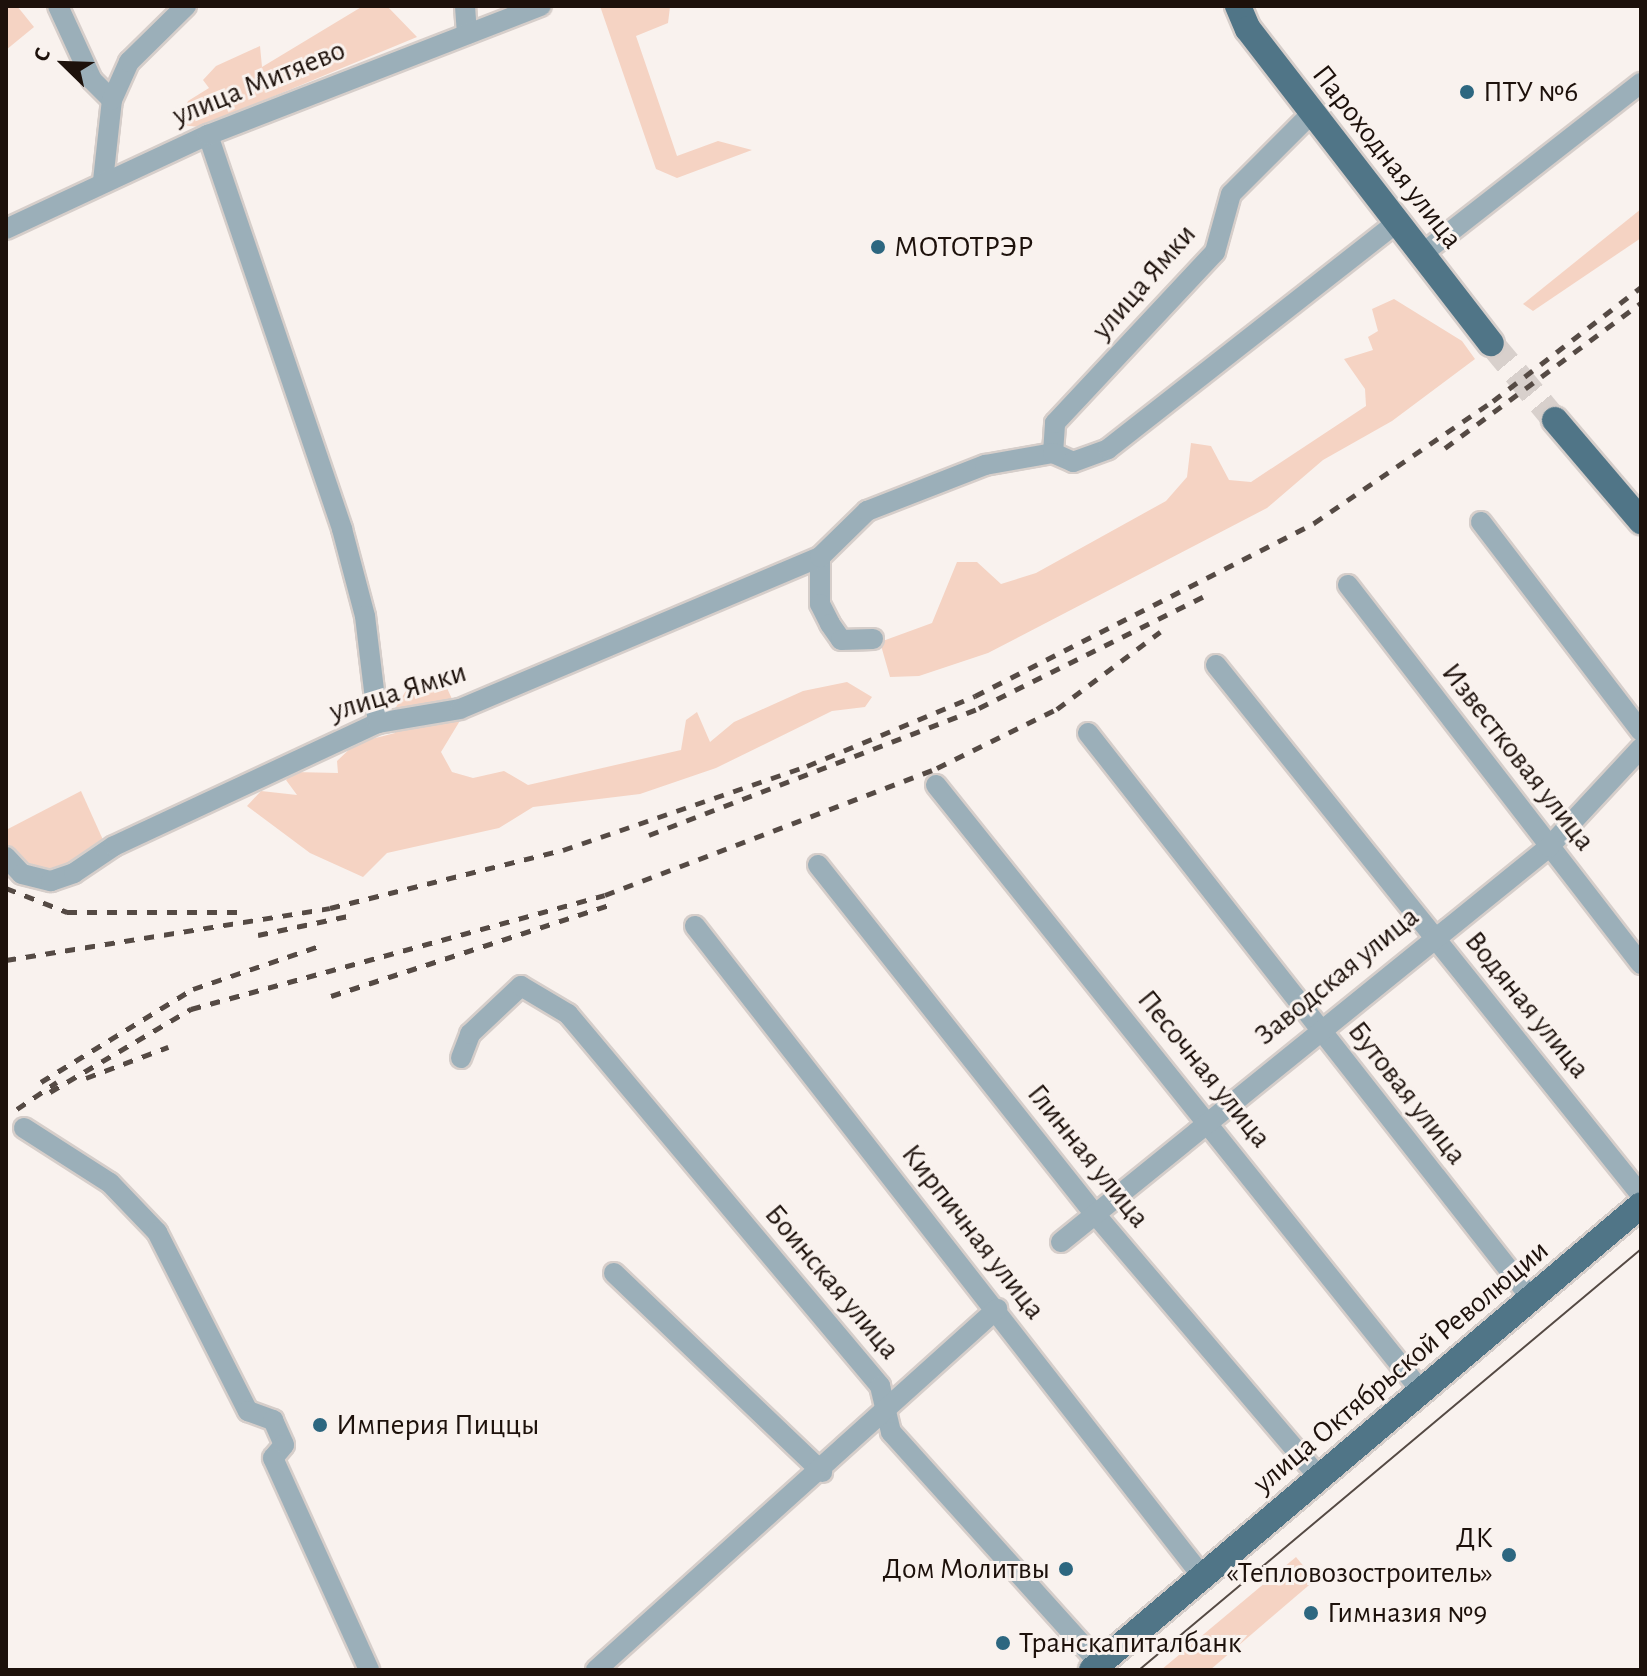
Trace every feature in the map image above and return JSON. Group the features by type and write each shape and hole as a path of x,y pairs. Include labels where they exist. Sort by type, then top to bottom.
{"main road":[{"name":"Пароходная улица","path":"1243,17 1312,113 1491,343"},
{"path":"1555,420 1641,521"},
{"name":"улица Октябрьской Революции","path":"1099,1668 1202,1576 1640,1205"}],"street":[{"path":"58,6 92,80 112,100"},
{"path":"103,181 112,100 129,62 186,6"},
{"path":"465,6 467,34"},
{"name":"улица Митяево","path":"6,229 103,181 208,135 541,6"},
{"path":"1227,6 1243,17"},
{"path":"1422,254 1641,83"},
{"name":"улица Ямки","path":"1053,453 1055,423 1215,252 1231,194 1312,113"},
{"path":"208,135 342,529 365,616 378,723"},
{"name":"улица Ямки","path":"6,857 22,874 51,881 74,873 114,846 378,723 460,709 820,557 867,511 985,465 1053,453 1073,462 1108,449 1397,222"},
{"path":"1481,522 1641,731"},
{"path":"820,557 820,604 830,624 841,640 873,639"},
{"name":"Известковая улица","path":"1348,585 1641,964"},
{"name":"Водяная улица","path":"1216,665 1433,936 1640,1205"},
{"name":"Бутовая улица","path":"1088,733 1532,1299"},
{"name":"Заводская улица","path":"1061,1242 1318,1029 1549,847 1641,748"},
{"name":"Песочная улица","path":"936,785 1207,1119 1422,1392"},
{"name":"Глинная улица","path":"818,865 1095,1214 1320,1478"},
{"name":"Кирпичная улица","path":"695,926 997,1309 1202,1576"},
{"name":"Боинская улица","path":"461,1058 470,1034 521,986 568,1014 880,1386 891,1432 1099,1668"},
{"path":"24,1128 90,1167 157,1232 248,1411 273,1420 284,1445 273,1458 369,1670"},
{"path":"614,1273 822,1472"},
{"path":"596,1670 822,1472 883,1408 997,1309"}],"shaded area":[{"path":"6,6 17,6 34,27 6,50"},
{"path":"363,6 387,6 417,37 200,127 180,125 188,101 209,88 203,80 216,66 260,46 262,67"},
{"path":"600,6 670,7 668,23 636,36 677,156 718,141 752,150 677,178 656,169"},
{"path":"1641,209 1641,238 1533,311 1523,304"},
{"path":"1394,299 1462,341 1475,359 1392,421 1323,460 1267,508 988,653 919,676 890,677 880,642 932,623 957,562 977,562 1001,584 1036,573 1166,501 1187,477 1191,443 1211,446 1229,480 1251,482 1366,406 1365,389 1344,359 1373,350 1368,337 1378,331 1372,309"},
{"path":"847,682 872,697 865,707 832,711 716,768 640,794 533,807 499,828 387,853 363,877 310,853 247,806 261,791 297,795 286,780 294,772 338,773 337,761 356,743 395,733 393,712 407,689 447,688 461,719 441,752 452,772 473,778 504,771 528,785 681,750 686,720 697,712 710,742 734,722 803,691"},
{"path":"81,791 104,842 54,874 6,853 6,830"},
{"path":"1296,1557 1315,1580 1210,1670 1161,1670"}],"tunnel":[{"path":"1491,343 1555,420"}],"tram line":[{"path":"1139,1670 1641,1249"}],"railway":[{"path":"6,960 330,908 563,850 807,766 975,696 1314,523 1493,401 1641,287"},
{"path":"1445,448 1641,303"},
{"path":"649,835 979,708 1211,593"},
{"path":"50,1092 191,1009 605,895 937,768 1057,709 1160,632"},
{"path":"6,888 67,912 246,912"},
{"path":"331,996 609,905"},
{"path":"258,935 348,916"},
{"path":"41,1082 193,989 319,946"},
{"path":"86,1078 168,1047"},
{"path":"17,1109 57,1082"}],"place":[{"name":"ПТУ №6","path":"1467,92"},
{"name":"МОТОТРЭР","path":"878,247"},
{"name":"Империя Пиццы","path":"320,1425"},
{"name":"ДК «Тепловозостроитель»","path":"1509,1555"},
{"name":"Дом Молитвы","path":"1066,1569"},
{"name":"Гимназия №9","path":"1311,1613"},
{"name":"Транскапиталбанк","path":"1003,1643"}]}
